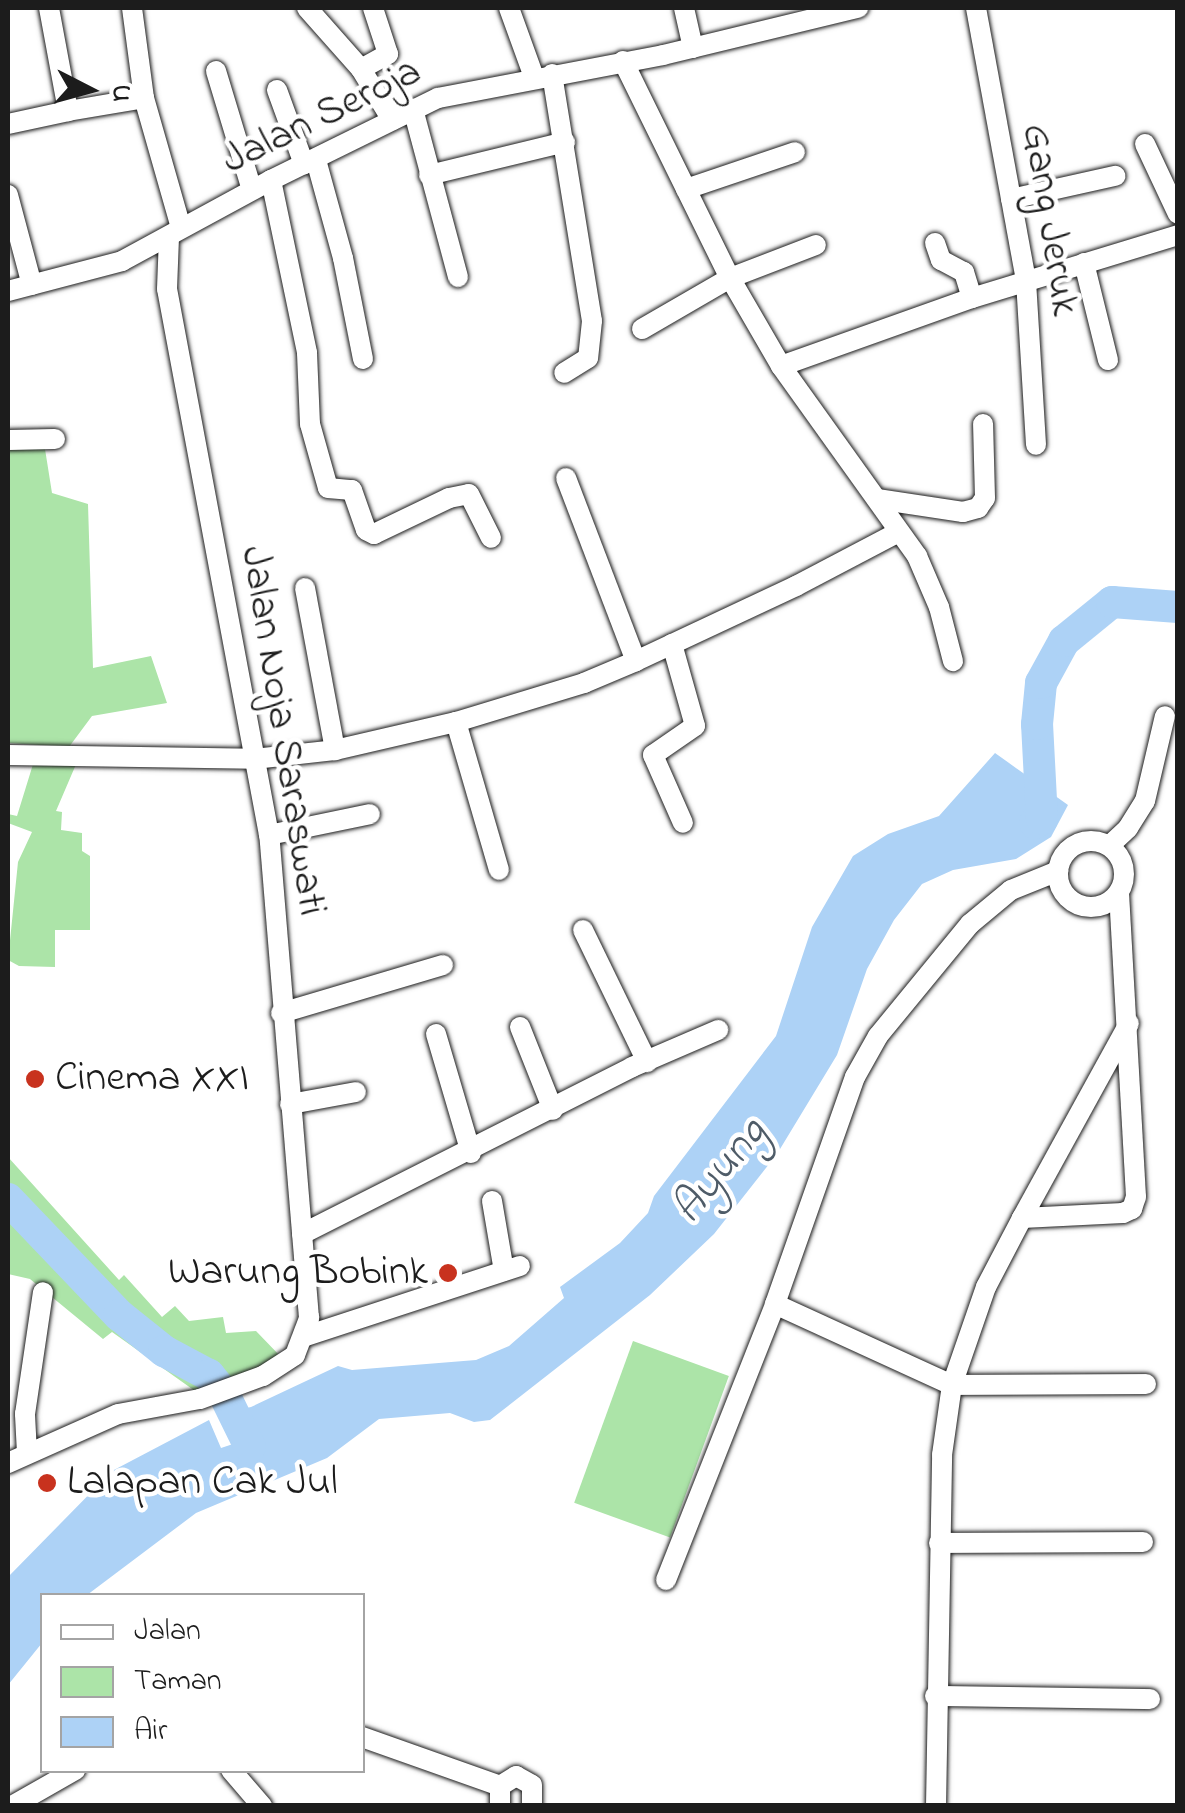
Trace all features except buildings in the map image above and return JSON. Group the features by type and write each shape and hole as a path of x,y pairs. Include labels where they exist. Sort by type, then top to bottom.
{"street":[{"path":"49,8 68,111"},
{"name":"Jalan Noja Saraswati","path":"132,8 144,98 175,233 168,289 269,835 309,1295 306,1336"},
{"path":"307,8 361,69 392,120"},
{"path":"361,69 384,60 388,54 374,8"},
{"path":"509,8 543,75 565,142 592,321 588,358 564,373"},
{"path":"684,8 692,48"},
{"name":"Jalan Seroja","path":"8,290 142,252 262,185 438,98 692,48 858,8"},
{"name":"Gang Jeruk","path":"976,8 1026,280 1036,445"},
{"path":"623,61 730,278 781,366 917,556 939,607 953,661"},
{"path":"216,71 262,185 307,353 310,424 328,488 352,490 366,530 374,534 449,498 469,494 477,503 490,538"},
{"path":"277,90 310,162 344,258 363,359"},
{"path":"8,124 144,98"},
{"path":"413,110 458,278"},
{"path":"429,174 565,142"},
{"path":"1144,144 1178,214"},
{"path":"686,188 795,152"},
{"path":"1011,198 1116,176"},
{"path":"8,194 32,285"},
{"path":"781,366 1026,280 1178,235"},
{"path":"935,244 941,260 964,272 972,298"},
{"path":"642,330 730,278 816,245"},
{"name":"Jalan Noja Saraswati","path":"142,252 168,289"},
{"path":"1084,262 1108,360"},
{"path":"877,499 963,512 978,508 985,498 983,424"},
{"path":"8,440 55,439"},
{"path":"566,478 636,661"},
{"path":"8,756 254,759 335,750 456,722 584,683 636,661 898,532"},
{"path":"305,588 335,750"},
{"path":"672,644 695,726 653,755 683,823"},
{"path":"1109,846 1128,828 1144,800 1165,716"},
{"path":"456,722 500,870"},
{"path":"269,835 370,814"},
{"path":"666,1580 776,1304 855,1077 878,1036 932,966 994,901 1058,870 1072,846 1091,841 1109,846 1123,867 1119,892 1136,1151 1132,1209 1109,1215 1022,1218"},
{"path":"1058,870 1062,890 1076,904 1104,905 1119,892"},
{"path":"583,930 648,1062"},
{"path":"282,1013 443,965"},
{"path":"936,1806 942,1456 952,1385 986,1287 1129,1022"},
{"path":"520,1027 552,1110"},
{"path":"302,1234 718,1030"},
{"path":"436,1034 471,1153"},
{"path":"290,1104 356,1092"},
{"path":"8,1463 118,1414 200,1399 237,1386 286,1363 306,1336 512,1268 492,1201"},
{"path":"27,1453 25,1414 44,1292"},
{"path":"776,1304 952,1385 1146,1384"},
{"path":"939,1543 1142,1542"},
{"path":"935,1696 1150,1699"},
{"path":"365,1738 500,1796 509,1777 522,1777 532,1785 536,1805"},
{"path":"16,1805 70,1773"},
{"path":"237,1774 262,1806"}],"green space":[{"path":"8,449 45,449 52,493 88,504 93,668 151,656 167,703 92,716 69,747 8,743"},
{"path":"34,761 77,762 56,811 62,812 61,830 82,833 82,851 90,856 90,930 55,930 55,967 19,966 8,960 18,862 32,832 8,823 8,814 17,816"},
{"path":"8,1157 119,1280 124,1275 162,1317 175,1306 189,1321 223,1317 226,1333 256,1331 283,1359 195,1391 112,1332 103,1339 30,1279 8,1274"},
{"path":"633,1341 729,1376 670,1538 574,1503"}],"water":[{"path":"995,753 1068,805 1051,837 1016,859 953,870 922,884 894,920 867,969 837,1055 777,1154 714,1234 650,1295 490,1420 474,1422 450,1413 379,1419 327,1458 196,1513 90,1593 40,1593 40,1645 8,1685 8,1577 112,1471 209,1420 221,1448 236,1443 224,1413 251,1407 338,1366 352,1370 476,1360 509,1346 564,1298 560,1287 620,1243 648,1213 654,1196 776,1036 812,927 853,856 888,834 939,816"}],"waterway":[{"name":"Ayung","path":"1035,823 1042,819 1037,724 1041,683 1064,641 1112,602 1178,607"},
{"path":"8,1199 119,1315 164,1351 209,1375 223,1392 250,1447"}],"place":[{"name":"Cinema XXI","path":"35,1079"},
{"name":"Warung Bobink","path":"448,1273"},
{"name":"Lalapan Cak Jul","path":"47,1483"}]}
